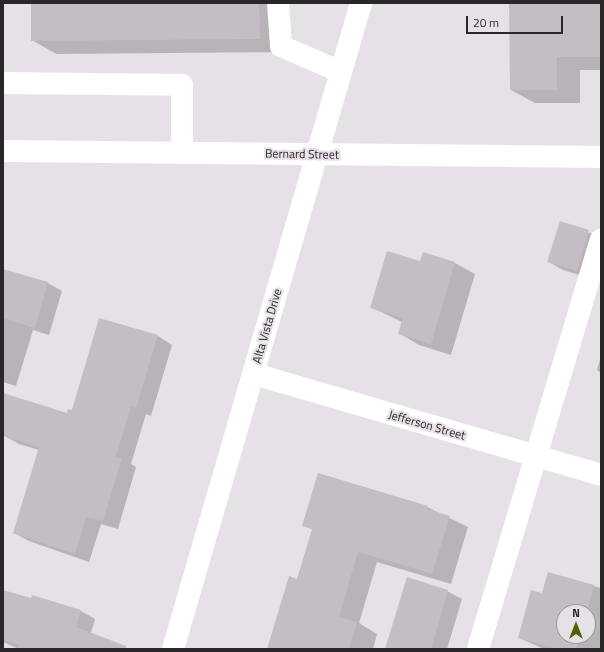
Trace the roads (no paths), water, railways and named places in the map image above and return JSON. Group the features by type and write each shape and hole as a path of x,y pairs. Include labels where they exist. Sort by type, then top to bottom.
{"street":[{"path":"278,3 281,46 341,72"},
{"name":"Alta Vista Drive","path":"173,649 361,3"},
{"path":"3,83 182,85 182,153"},
{"name":"Bernard Street","path":"3,151 601,157"},
{"path":"478,649 601,240"},
{"name":"Jefferson Street","path":"254,374 601,475"}]}
